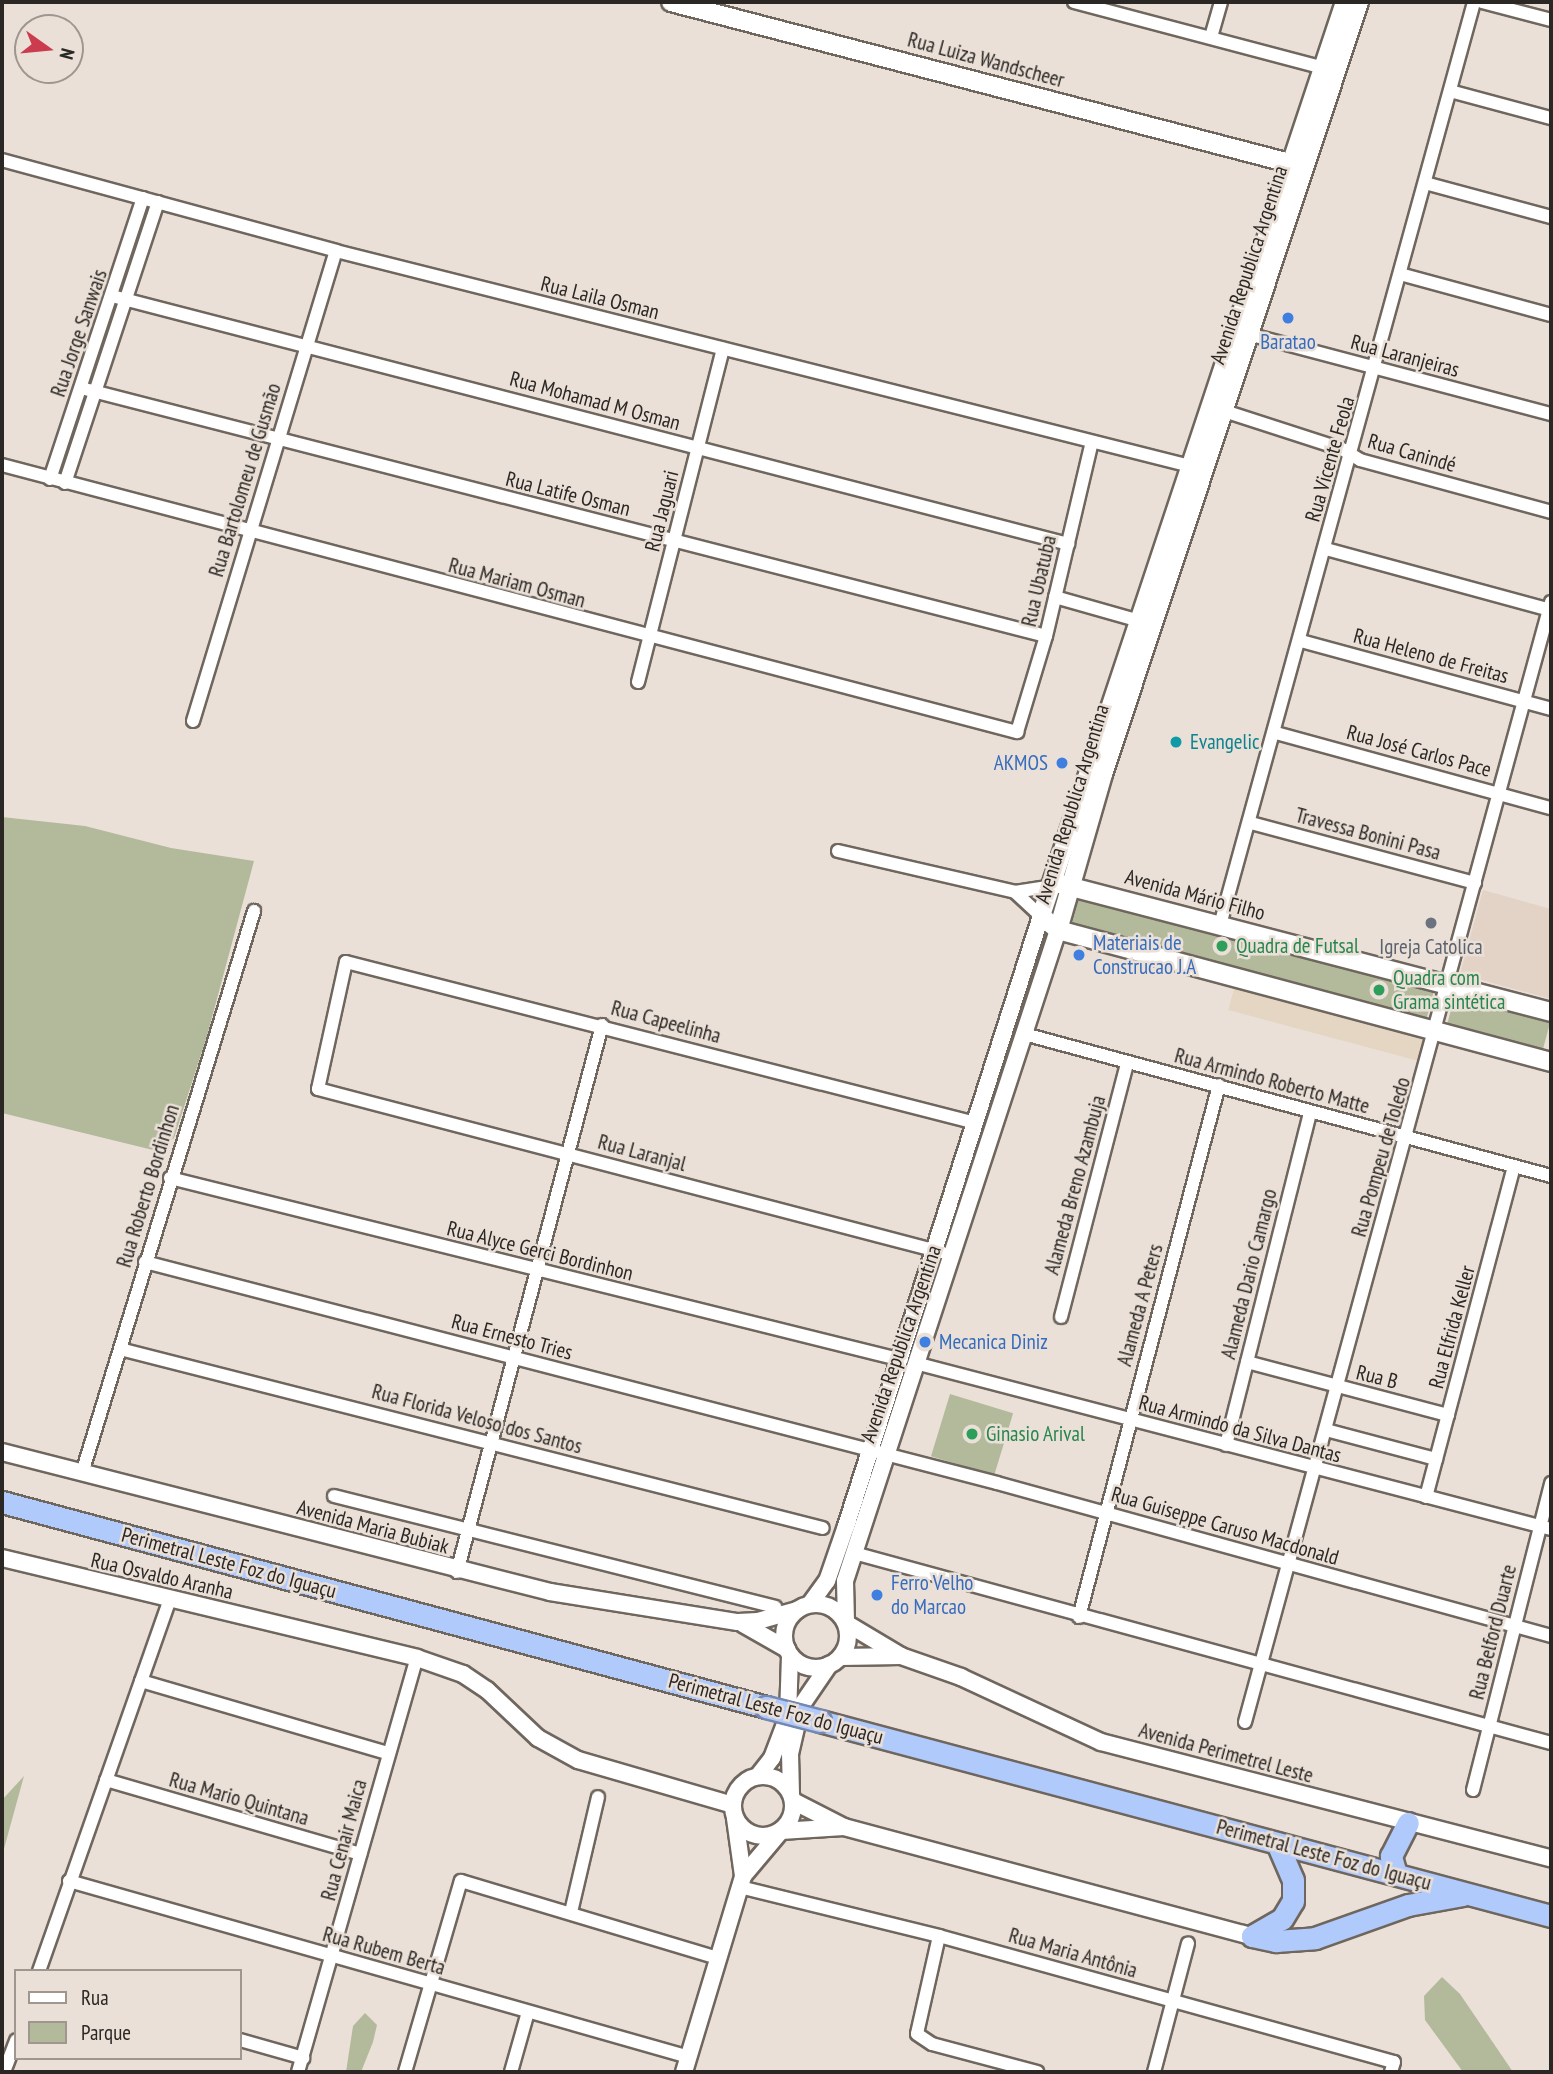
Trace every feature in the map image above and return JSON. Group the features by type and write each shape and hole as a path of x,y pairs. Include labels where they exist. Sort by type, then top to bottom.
{"highway":[{"name":"Perimetral Leste Foz do Iguaçu","path":"2,1502 1551,1916"},
{"path":"1396,1874 1391,1856 1408,1824"},
{"path":"1252,1936 1282,1919 1293,1902 1293,1880 1277,1843"},
{"path":"1252,1936 1276,1941 1315,1938 1408,1905 1467,1894"}],"main road":[{"name":"Rua Luiza Wandscheer","path":"671,2 1298,165"},
{"name":"Avenida Republica Argentina","path":"1298,165 1322,68 1345,2"},
{"name":"Avenida Republica Argentina","path":"1041,916 1140,621 1197,468 1224,412 1241,336 1298,165 1359,2"},
{"name":"Avenida Republica Argentina","path":"1058,930 1197,468 1213,398 1241,336"},
{"name":"Avenida Mário Filho","path":"1051,886 1071,885 1551,1012"},
{"path":"1041,916 1058,930 1551,1062"}],"street":[{"path":"1074,2 1322,68"},
{"path":"1211,37 1222,2"},
{"name":"Rua Vicente Feola","path":"1220,925 1276,733 1474,2"},
{"path":"1482,2 1551,20"},
{"path":"1450,91 1551,118"},
{"name":"Rua Laila Osman","path":"2,160 336,251 1197,468"},
{"path":"1425,183 1551,217"},
{"name":"Rua Jorge Sanwais","path":"50,479 143,198"},
{"name":"Rua Jorge Sanwais","path":"65,483 158,202"},
{"name":"Rua Bartolomeu de Gusmão","path":"192,721 336,251"},
{"path":"1400,274 1551,315"},
{"name":"Rua Mohamad M Osman","path":"112,296 1068,544"},
{"name":"Rua Laranjeiras","path":"1241,336 1551,414"},
{"name":"Rua Jaguari","path":"638,682 723,349"},
{"name":"Rua Latife Osman","path":"81,388 1046,636"},
{"path":"1213,398 1224,412"},
{"name":"Rua Canindé","path":"1224,412 1352,454 1551,512"},
{"name":"Rua Ubatuba","path":"1022,727 1092,442"},
{"name":"Rua Mariam Osman","path":"2,465 1010,732 1022,727"},
{"path":"1326,549 1551,607"},
{"path":"1055,597 1140,621"},
{"name":"Rua Pompeu de Toledo","path":"1245,1722 1551,607"},
{"name":"Rua Heleno de Freitas","path":"1300,641 1551,709"},
{"name":"Rua José Carlos Pace","path":"1276,733 1551,808"},
{"name":"Travessa Bonini Pasa","path":"1251,823 1475,883"},
{"path":"838,851 1015,892 1051,886"},
{"path":"1015,892 1041,916"},
{"name":"Rua Roberto Bordinhon","path":"82,1473 170,1178 254,911"},
{"name":"Avenida Republica Argentina","path":"804,1607 827,1581 902,1360 1041,916"},
{"name":"Avenida Republica Argentina","path":"846,1622 843,1594 854,1553 955,1255 1058,930"},
{"name":"Rua Capeelinha","path":"318,1088 346,962 602,1025 976,1123"},
{"path":"457,1572 602,1025"},
{"name":"Rua Armindo Roberto Matte","path":"1024,1034 1551,1176"},
{"name":"Alameda Breno Azambuja","path":"1061,1317 1127,1063"},
{"name":"Alameda A Peters","path":"1079,1617 1219,1085"},
{"name":"Rua Laranjal","path":"318,1088 955,1255"},
{"name":"Alameda Dario Camargo","path":"1226,1445 1310,1112"},
{"name":"Rua Elfrida Keller","path":"1426,1497 1514,1167"},
{"name":"Rua Alyce Gerci Bordinhon","path":"170,1178 902,1360"},
{"name":"Rua Ernesto Tries","path":"145,1262 887,1455"},
{"name":"Rua Florida Veloso dos Santos","path":"120,1349 493,1441 823,1528"},
{"name":"Rua B","path":"1247,1362 1448,1415"},
{"name":"Rua Armindo da Silva Dantas","path":"919,1364 1545,1528"},
{"name":"Rua Armindo da Silva Dantas","path":"1326,1430 1436,1459"},
{"name":"Avenida Maria Bubiak","path":"2,1452 457,1572 550,1592 738,1622 789,1652"},
{"name":"Rua Guiseppe Caruso Macdonald","path":"887,1455 1108,1513 1551,1636"},
{"name":"Rua Belford Duarte","path":"1473,1790 1514,1626 1545,1528 1551,1483"},
{"path":"334,1496 775,1606"},
{"path":"854,1553 1079,1617 1261,1663 1551,1743"},
{"name":"Rua Osvaldo Aranha","path":"2,1558 169,1601 417,1658 463,1674 487,1690 538,1738 578,1760 734,1812"},
{"path":"40,1969 169,1601"},
{"path":"686,2064 741,1881 792,1815 790,1754 801,1706 835,1661 848,1637 846,1622 831,1607 804,1607 785,1627 792,1700 784,1732 758,1776 740,1786 734,1812 741,1881"},
{"name":"Avenida Maria Bubiak","path":"738,1622 804,1607"},
{"name":"Avenida Perimetrel Leste","path":"846,1622 901,1656 961,1676 1101,1742 1408,1824 1551,1858"},
{"path":"789,1652 808,1667 835,1661"},
{"name":"Avenida Perimetrel Leste","path":"835,1661 901,1656"},
{"name":"Rua Cenair Maica","path":"299,2072 417,1658"},
{"path":"141,1681 388,1753"},
{"path":"758,1776 778,1780 792,1798 844,1827 1252,1936"},
{"name":"Rua Mario Quintana","path":"106,1780 360,1854"},
{"path":"571,1912 598,1797"},
{"path":"734,1812 755,1836 781,1831 844,1827"},
{"name":"Rua Rubem Berta","path":"69,1881 527,2012 686,2064"},
{"path":"405,2072 461,1881 718,1958"},
{"name":"Rua Maria Antônia","path":"741,1881 1172,2000 1393,2067"},
{"path":"939,1936 915,2027 922,2040 1037,2072"},
{"path":"1154,2072 1188,1942"},
{"path":"511,2072 527,2012"},
{"path":"242,2041 303,2058"},
{"path":"5,2072 14,2046"}],"shaded area":[{"path":"1483,890 1551,909 1551,999 1460,974"},
{"path":"1236,981 1432,1034 1424,1063 1228,1010"}],"green space":[{"path":"2,817 85,826 171,848 254,861 207,1036 174,1138 157,1151 2,1113"},
{"path":"1080,894 1434,989 1426,1019 1072,924"},
{"path":"1455,995 1551,1021 1543,1049 1447,1023"},
{"name":"Ginasio Arival","path":"950,1394 1013,1413 994,1475 931,1456"},
{"path":"24,1776 2,1856 2,1800"},
{"path":"1442,1977 1460,1994 1513,2072 1463,2072 1425,2020 1424,1996"},
{"path":"365,2013 377,2025 373,2042 361,2072 346,2072 353,2026"}],"place":[{"name":"Baratao","path":"1288,318"},
{"name":"Evangelic","path":"1176,742"},
{"name":"AKMOS","path":"1062,763"},
{"name":"Igreja Catolica","path":"1431,923"},
{"name":"Quadra de Futsal","path":"1222,946"},
{"name":"Materiais de Construcao J.A","path":"1079,955"},
{"name":"Quadra com Grama sintética","path":"1379,990"},
{"name":"Mecanica Diniz","path":"925,1342"},
{"name":"Ginasio Arival","path":"972,1434"},
{"name":"Ferro Velho do Marcao","path":"877,1595"}]}
